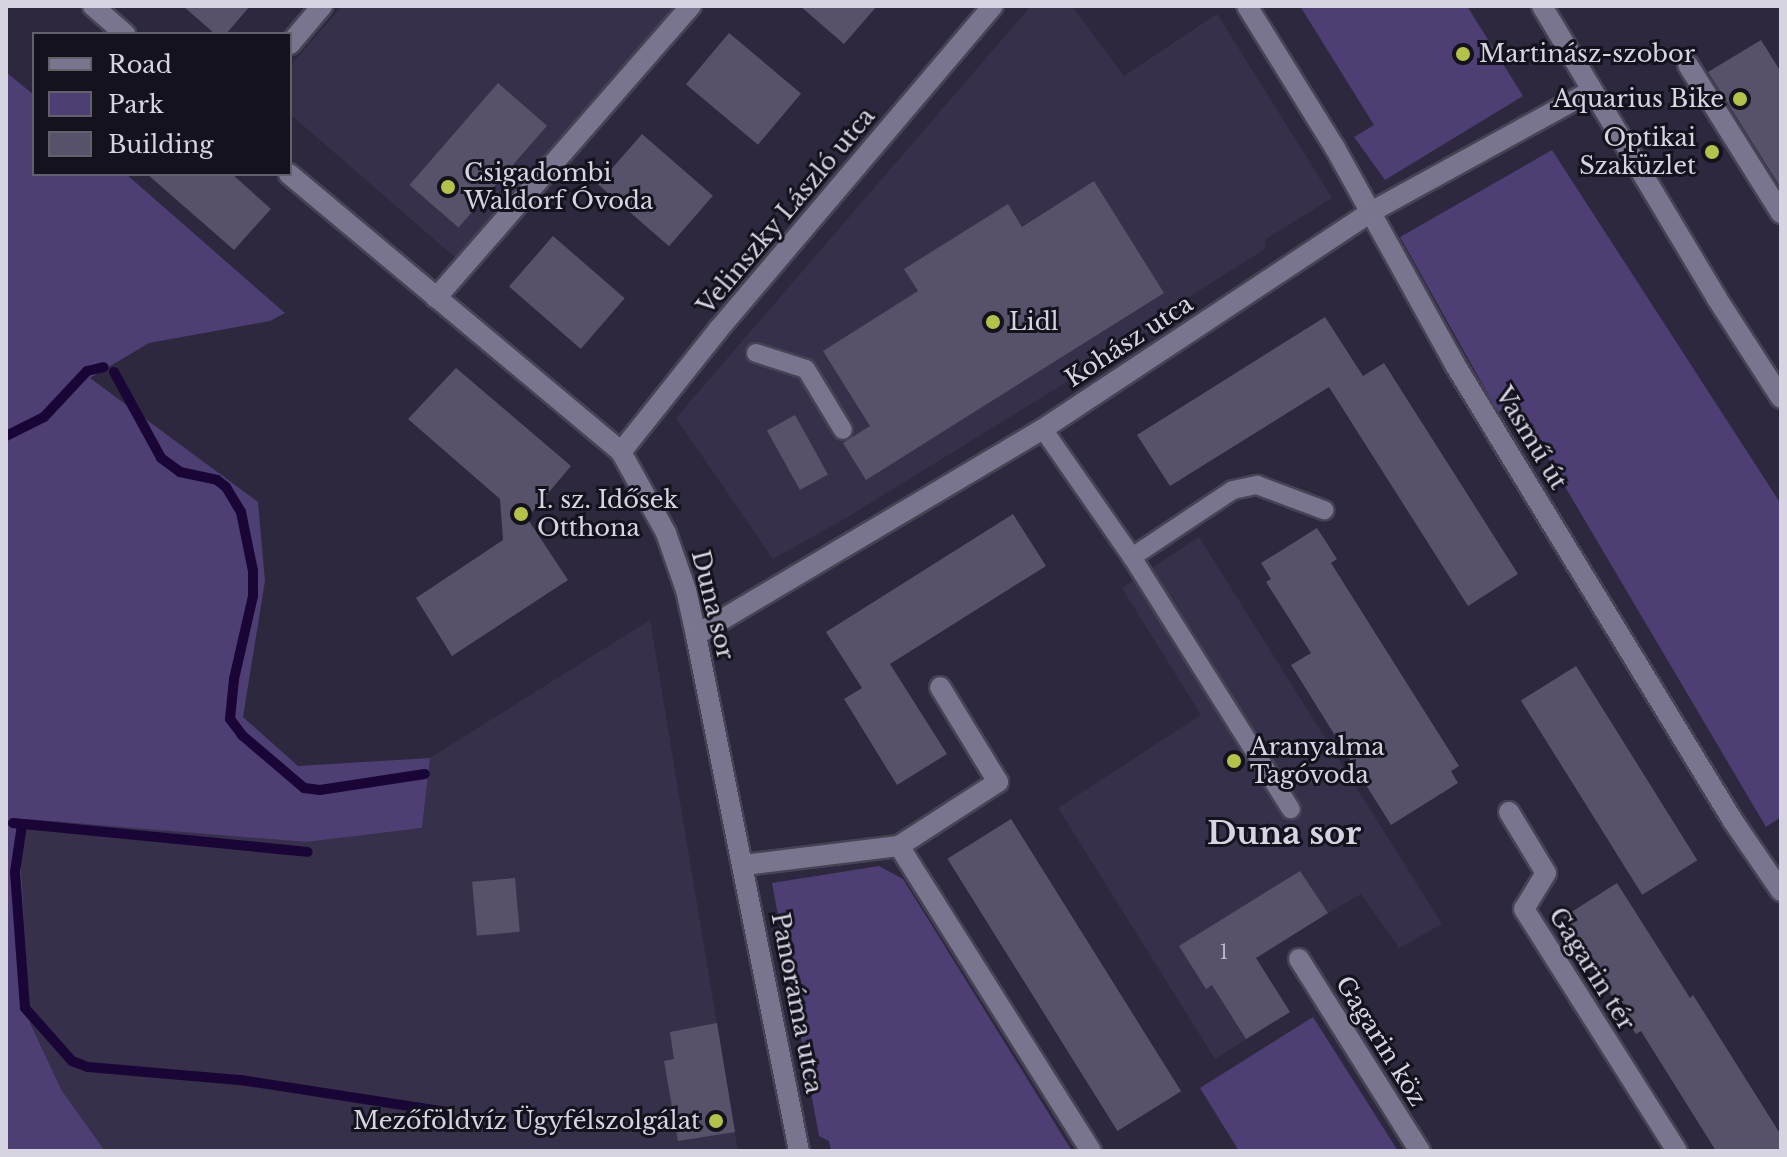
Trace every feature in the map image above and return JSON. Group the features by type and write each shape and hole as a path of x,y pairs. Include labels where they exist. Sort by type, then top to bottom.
{"street":[{"path":"93,6 123,32"},
{"path":"292,42 322,6"},
{"path":"436,298 691,6"},
{"name":"Vasmű út","path":"1247,6 1371,212 1454,363 1733,821 1781,891"},
{"path":"1542,6 1591,91 1781,398"},
{"name":"Velinszky László utca","path":"621,452 718,330 985,9"},
{"path":"1688,65 1781,213"},
{"name":"Kohász utca","path":"696,635 1043,429 1371,212 1591,91"},
{"name":"Duna sor","path":"291,176 621,452 666,533 686,590 744,865"},
{"path":"744,865 899,846 998,782 940,687"},
{"name":"Gagarin tér","path":"1509,812 1546,873 1524,909 1677,1151"},
{"path":"899,846 1091,1151"},
{"name":"Panoráma utca","path":"744,865 799,1151"},
{"name":"Gagarin köz","path":"1299,959 1420,1151"}],"lane":[{"path":"756,353 806,369 843,430"},
{"path":"1043,429 1132,557 1291,809"},
{"path":"1132,557 1233,490 1257,485 1324,510"}],"shaded area":[{"name":"Csigadombi Waldorf Óvoda","path":"342,6 679,6 458,260 292,116 292,64"},
{"path":"1031,6 1072,6 1124,76 1217,14 1332,198 1266,239 1265,249 1173,307 1177,314 846,518 773,559 676,418"},
{"name":"Aranyalma Tagóvoda","path":"1199,537 1442,924 1399,948 1361,894 1328,913 1256,958 1290,1012 1215,1059 1058,808 1201,715 1122,588"},
{"path":"650,620 738,1151 105,1151 62,1091 30,1023 21,867 26,818 306,842 422,828 430,758"}],"green space":[{"path":"1300,6 1467,6 1523,96 1385,180 1354,137 1374,125"},
{"path":"6,72 32,93 32,176 128,176 285,313 270,321 149,343 90,378 258,502 265,581 243,717 298,766 430,758 422,828 306,842 26,819 21,867 30,1023 62,1091 105,1151 6,1151"},
{"path":"1552,150 1781,504 1781,817 1766,827 1515,402 1498,412 1400,237"},
{"path":"879,866 903,879 1072,1151 831,1151 829,1141 819,1136 772,883"},
{"path":"1313,1017 1398,1151 1239,1151 1200,1088"}],"building":[{"path":"183,6 250,6 228,32 213,32"},
{"path":"800,6 877,6 844,44"},
{"path":"729,33 801,93 758,145 686,84"},
{"path":"1761,40 1781,72 1781,188 1708,72"},
{"path":"498,83 547,126 458,228 409,185"},
{"path":"642,134 713,196 669,246 598,185"},
{"path":"149,176 234,176 271,209 234,250"},
{"name":"Lidl","path":"1094,181 1164,293 866,480 843,443 870,426 823,351 918,291 904,269 1008,204 1022,227"},
{"path":"553,236 625,298 581,349 509,287"},
{"path":"1325,317 1363,376 1384,363 1518,574 1468,606 1329,387 1170,486 1137,435"},
{"name":"I. sz. Idősek Otthona","path":"456,368 571,466 527,518 568,580 452,656 416,598 503,540 500,499 408,419"},
{"path":"795,415 828,474 800,490 767,431"},
{"path":"1013,514 1046,566 890,664 947,754 897,785 844,699 862,688 826,632"},
{"path":"1317,528 1337,559 1331,563 1459,766 1451,771 1458,783 1391,825 1291,665 1311,653 1266,582 1271,579 1261,563"},
{"path":"1576,666 1697,860 1642,895 1521,700"},
{"path":"1011,819 1181,1091 1118,1131 947,859"},
{"path":"1300,871 1328,913 1256,958 1290,1012 1246,1039 1212,985 1206,989 1179,946"},
{"path":"515,878 520,932 477,936 472,882"},
{"path":"1617,883 1690,998 1693,995 1781,1135 1781,1151 1716,1151 1641,1031 1636,1034 1562,918"},
{"path":"717,1023 735,1132 678,1141 664,1061 674,1059 670,1032"}],"waterway":[{"path":"6,436 44,417 87,371 104,367"},
{"path":"114,372 161,458 180,472 217,480 226,487 241,512 253,571 253,596 234,679 230,719 243,736 304,788 320,790 425,774"},
{"path":"13,823 308,852"},
{"path":"22,825 15,872 25,1008 72,1061 88,1067 241,1080 447,1112"}],"place":[{"name":"Martinász-szobor","path":"1463,54"},
{"name":"Aquarius Bike","path":"1740,99"},
{"name":"Optikai Szaküzlet","path":"1712,152"},
{"name":"Csigadombi Waldorf Óvoda","path":"448,187"},
{"name":"Lidl","path":"993,322"},
{"name":"I. sz. Idősek Otthona","path":"521,514"},
{"name":"Aranyalma Tagóvoda","path":"1234,761"},
{"name":"Mezőföldvíz Ügyfélszolgálat","path":"716,1121"}],"district":[{"name":"Duna sor","path":"1284,833"}]}
